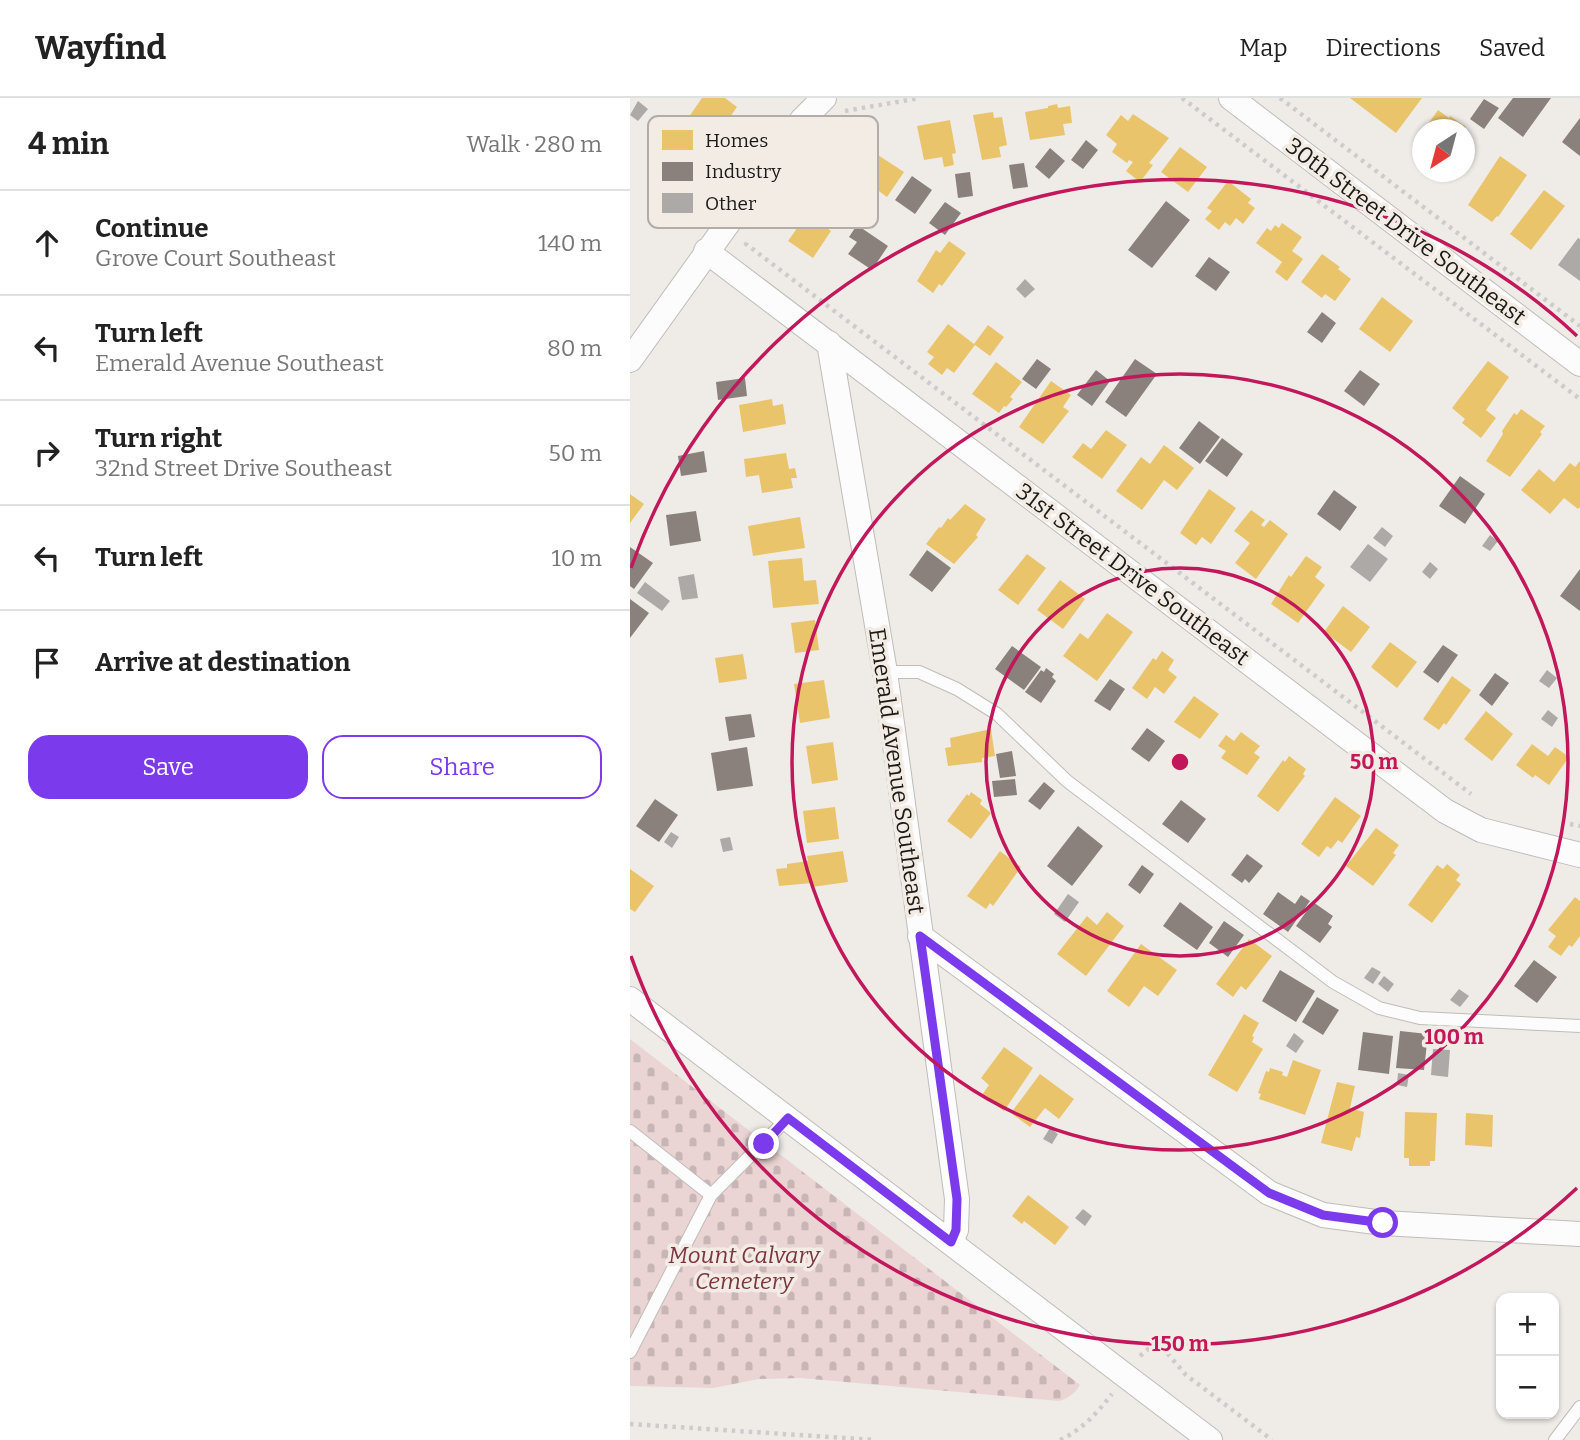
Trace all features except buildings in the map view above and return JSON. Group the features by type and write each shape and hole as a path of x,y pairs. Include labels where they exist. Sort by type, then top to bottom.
{"street":[{"name":"30th Street Drive Southeast","path":"1231,98 1580,364"},
{"path":"810,116 832,105"},
{"path":"630,360 723,228"},
{"name":"31st Street Drive Southeast","path":"706,251 1445,811 1481,831 1580,855"},
{"name":"Emerald Avenue Southeast","path":"829,343 885,673 957,1199 956,1230 951,1242"},
{"path":"920,936 1269,1193 1323,1215 1383,1223 1580,1234"},
{"path":"630,999 1210,1440"}],"lane":[{"path":"885,673 919,672 957,689 997,714 1067,781 1333,982 1379,1008 1420,1018 1580,1026"},
{"path":"630,1352 711,1195 788,1118"},
{"path":"630,1131 711,1195"},
{"path":"630,1323 642,1332"},
{"path":"1555,1440 1580,1407"}],"path":[{"path":"832,105 920,98"},
{"path":"1182,98 1580,399"},
{"path":"1280,98 1580,326"},
{"path":"753,233 746,244 1475,797"},
{"path":"1568,824 1580,826"},
{"path":"1135,1363 1152,1346 1162,1347 1186,1375 1272,1440"},
{"path":"1060,1440 1076,1432 1096,1414 1112,1393"},
{"path":"630,1424 876,1440"}],"green space":[{"name":"Mount Calvary Cemetery","path":"630,1039 1080,1385 1078,1388 1059,1401 800,1378 759,1379 713,1388 630,1386"}],"route":[{"path":"764,1144 788,1118 951,1242 958,1216 957,1199 920,936 1269,1193 1323,1215 1383,1223"}]}
